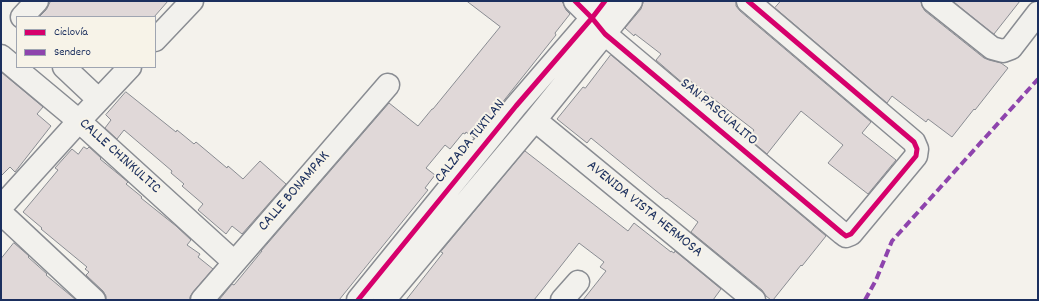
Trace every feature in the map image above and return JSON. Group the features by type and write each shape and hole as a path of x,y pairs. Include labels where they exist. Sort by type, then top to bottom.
{"street":[{"path":"23,16 37,1"},
{"path":"156,39 192,1"},
{"name":"SAN PASCUALITO","path":"575,1 598,26 842,233 846,236 851,234 916,156 917,149 914,142 748,1"},
{"name":"CALZADA TUXTLAN","path":"384,300 535,120 598,26 605,1"},
{"name":"CALZADA TUXTLAN","path":"358,300 516,106 598,26 631,1"},
{"path":"933,1 992,48 1003,51 1011,48 1038,13"},
{"name":"CALLE CHINKULTIC","path":"1,56 79,121 234,262"},
{"path":"65,68 98,100"},
{"path":"1,207 129,68"},
{"name":"CALLE BONAMPAK","path":"202,300 388,85"},
{"name":"AVENIDA VISTA HERMOSA","path":"535,120 754,300"},
{"path":"1,213 94,300"},
{"path":"562,300 578,282"}],"building":[{"path":"51,1 168,1 155,16 40,16 46,10"},
{"path":"467,1 561,1 570,14 555,33 556,35 474,138 466,132 465,134 463,133 450,149 445,145 426,168 435,175 425,188 428,190 339,300 219,300 232,284 234,285 261,251 389,103 418,126 433,109 500,27"},
{"path":"643,1 736,1 736,6 740,11 871,122 862,133 896,160 868,194 828,163 843,145 801,111 767,154 748,138 754,130 689,80 685,85 656,60 661,54 635,34 634,36 625,28 641,9"},
{"path":"781,1 921,1 925,11 984,58 1001,63 1008,68 952,137 928,119 926,122 892,96 887,103 775,8"},
{"path":"953,1 1020,1 994,34"},
{"path":"611,55 826,236 773,300 766,296 762,290 691,232 698,222 667,198 666,199 591,138 587,143 557,119 583,87 585,88"},
{"path":"1,72 43,107 37,114 51,126 15,172 10,167 1,176"},
{"path":"126,92 176,132 177,130 194,144 196,142 227,168 228,166 243,179 260,161 286,184 242,234 232,226 226,234 198,210 203,204 182,186 184,184 171,173 172,171 124,130 117,139 105,128 111,120 106,115"},
{"path":"84,147 87,149 89,147 101,158 100,159 128,182 126,184 142,197 141,198 191,240 187,245 200,254 198,257 213,269 193,292 190,300 106,300 106,296 103,291 86,275 89,272 85,269 87,267 23,212 58,170 55,168 72,149 78,154"},
{"path":"525,151 628,231 634,223 671,252 674,253 675,251 721,289 713,300 583,300 606,271 600,267 604,262 579,243 534,300 406,300 443,253 441,252"},
{"path":"14,243 47,274 46,275 76,300 1,300 1,259"}],"marked path":[{"path":"865,300 876,280 892,241 1038,79"}],"cycle path":[{"path":"575,1 605,34 842,233 846,236 851,234 916,156 917,149 914,142 748,1"},
{"path":"358,300 516,106 605,1"}]}
